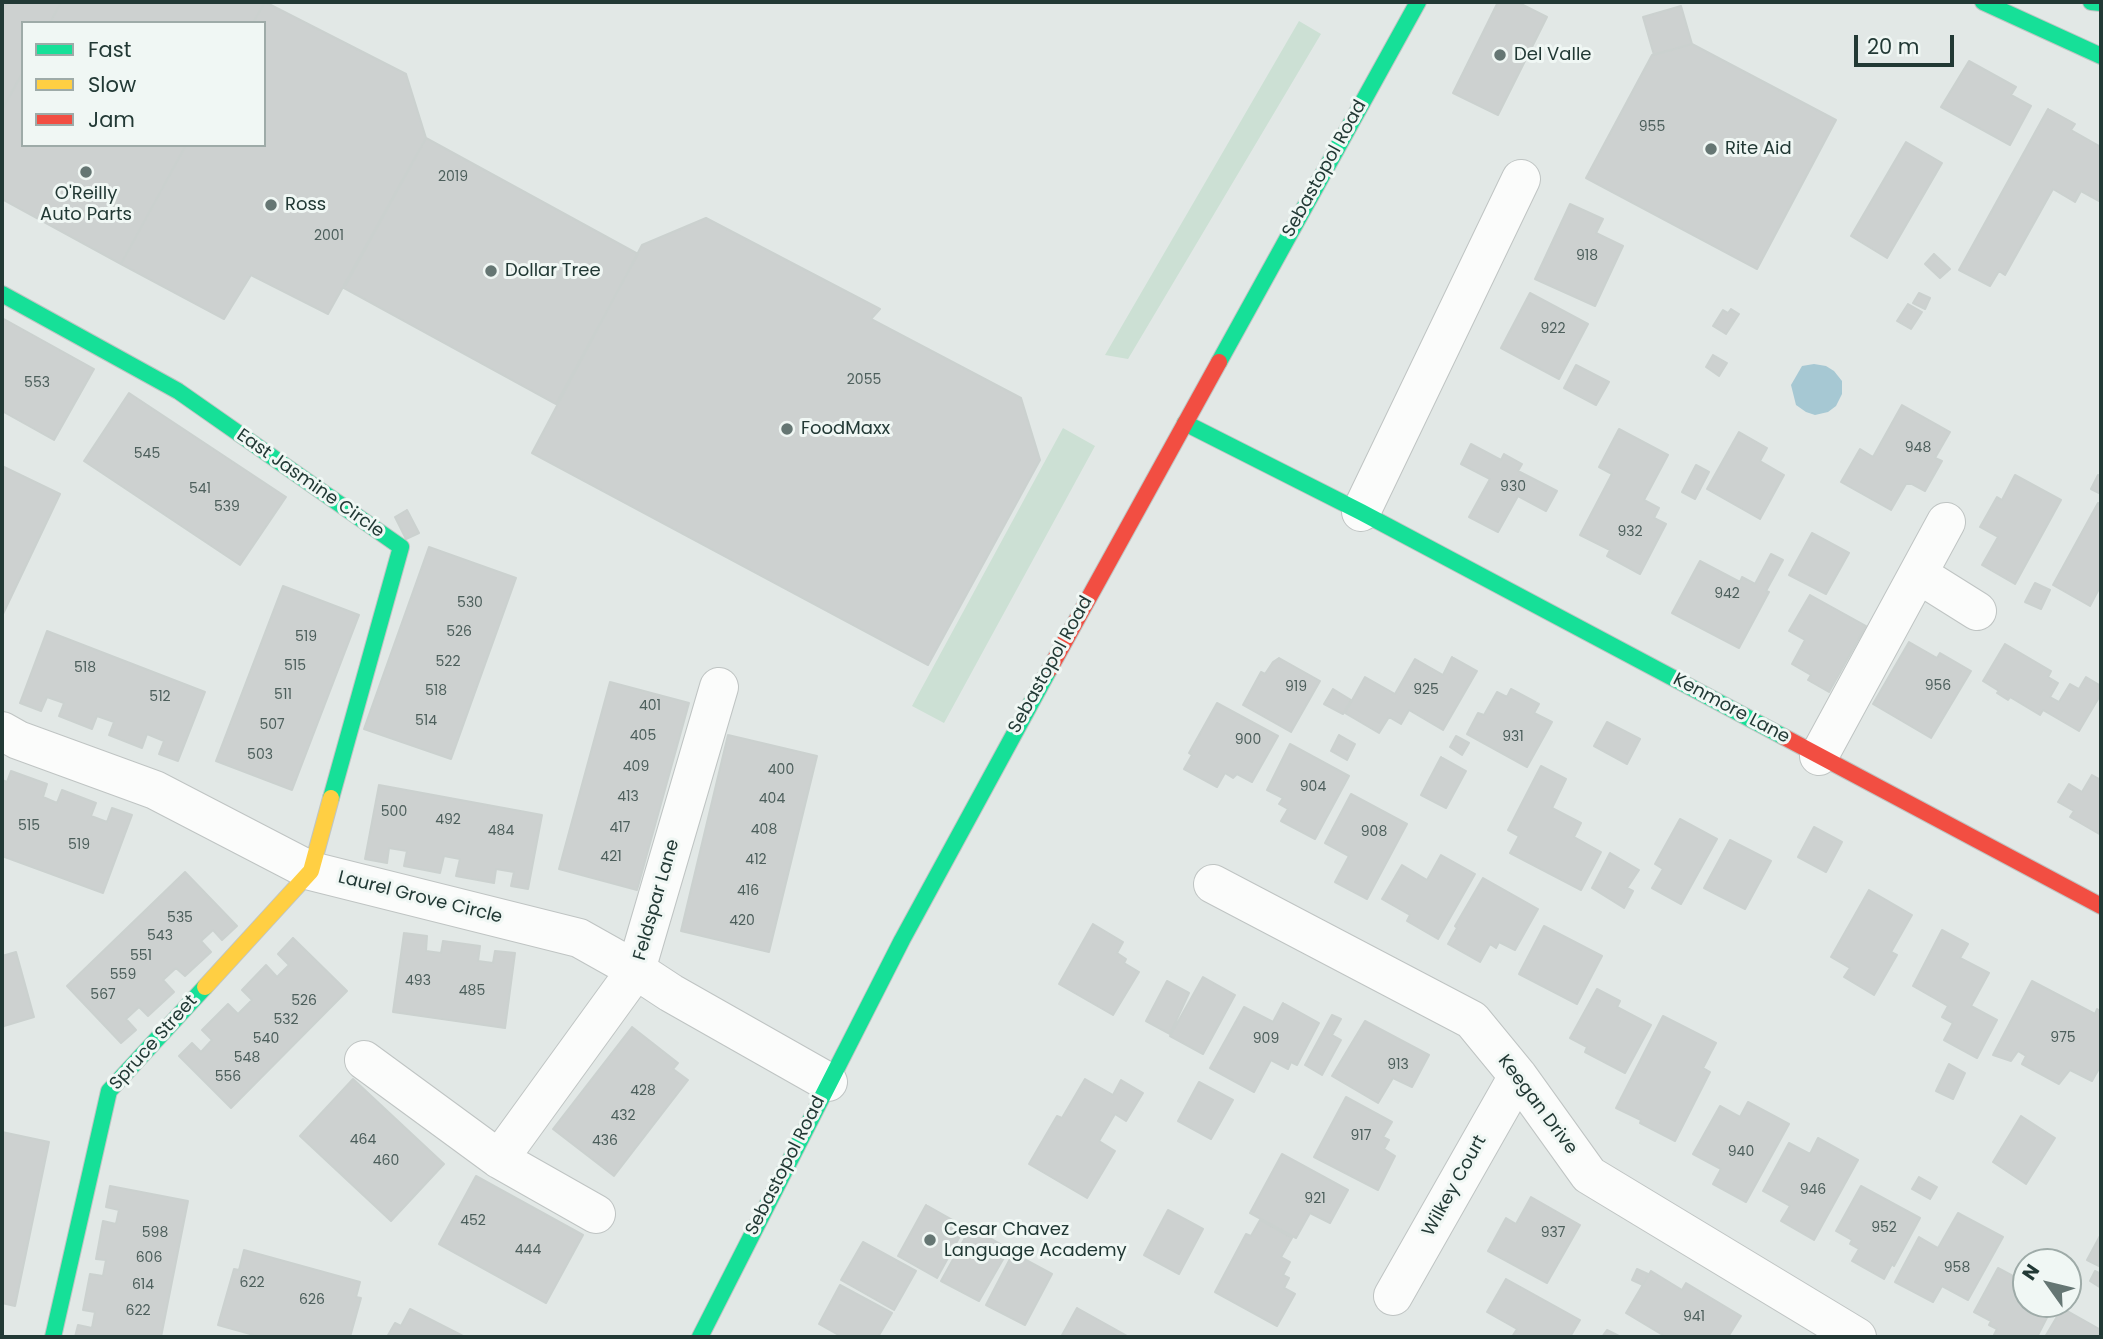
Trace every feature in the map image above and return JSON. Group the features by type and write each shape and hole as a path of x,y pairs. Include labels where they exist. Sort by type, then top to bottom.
{"street":[{"name":"Sebastopol Road","path":"700,1337 828,1082 990,775 1418,2"},
{"path":"1983,2 2101,56"},
{"path":"2091,2 2101,3"},
{"path":"1361,512 1521,179"},
{"name":"East Jasmine Circle","path":"2,294 178,391 401,547 311,870"},
{"name":"Kenmore Lane","path":"1185,423 1361,512 2101,906"},
{"path":"1819,756 1946,522"},
{"path":"1918,574 1977,611"},
{"name":"Feldspar Lane","path":"499,1159 636,970 719,687"},
{"name":"Laurel Grove Circle","path":"2,731 18,740 155,790 311,870 579,938 828,1082"},
{"name":"Spruce Street","path":"53,1337 109,1091 311,870"},
{"name":"Keegan Drive","path":"1213,884 1472,1020 1518,1076 1589,1175 1809,1325 1857,1337"},
{"path":"364,1060 499,1159 596,1214"},
{"name":"Wilkey Court","path":"1393,1296 1518,1076"}],"green space":[{"path":"1299,21 1321,34 1128,359 1105,355"},
{"path":"1063,428 1095,446 944,723 912,706"}],"water":[{"path":"1802,366 1826,366 1842,381 1842,394 1836,406 1828,412 1815,415 1796,405 1791,385"}],"building":[{"path":"2,2 61,2 51,21 21,21 21,76 2,110"},
{"path":"61,2 265,2 254,21 51,21"},
{"name":"Ross","path":"265,2 406,74 426,138 328,314 251,275 224,319 121,264 185,147 266,147 266,21 254,21"},
{"name":"Del Valle","path":"1498,2 1517,2 1547,17 1498,115 1453,93"},
{"path":"1681,6 1692,44 1654,55 1643,17"},
{"name":"Rite Aid","path":"1692,44 1836,120 1757,269 1586,178 1652,55"},
{"path":"1969,61 2016,87 2011,95 2031,106 2010,145 1941,107"},
{"name":"O'Reilly Auto Parts","path":"21,76 21,147 185,147 121,264 2,199 2,110"},
{"path":"2048,109 2075,124 2071,130 2101,147 2101,202 2081,191 2075,202 2053,189 2005,275 1999,271 1990,286 1959,270"},
{"name":"Dollar Tree","path":"426,138 638,254 556,404 344,288"},
{"path":"1906,142 1942,163 1887,258 1851,236"},
{"path":"1570,204 1603,219 1596,233 1623,246 1595,306 1535,279"},
{"name":"FoodMaxx","path":"706,218 880,309 871,319 1021,398 1040,460 928,665 532,453 642,245"},
{"path":"1934,254 1950,269 1940,278 1925,264"},
{"path":"1530,293 1588,324 1559,379 1501,348"},
{"path":"1919,293 1930,298 1925,309 1913,303"},
{"path":"1908,304 1922,312 1911,329 1897,321"},
{"path":"1731,309 1739,314 1726,334 1713,326 1723,310 1728,313"},
{"path":"2,318 94,369 54,440 2,411"},
{"path":"1713,355 1727,363 1719,376 1706,367"},
{"path":"1576,365 1609,382 1596,405 1564,388"},
{"path":"129,393 286,497 240,565 84,461"},
{"path":"1902,405 1950,432 1935,458 1942,461 1925,491 1906,484 1891,510 1841,482 1860,449 1873,457"},
{"path":"1619,429 1668,455 1644,500 1659,508 1654,518 1666,524 1640,574 1607,556 1610,550 1580,535 1612,474 1599,467"},
{"path":"1739,432 1767,448 1760,461 1784,475 1760,519 1707,489"},
{"path":"1471,444 1501,460 1504,454 1522,464 1518,471 1557,491 1546,511 1518,496 1498,532 1469,517 1490,479 1461,464"},
{"path":"1696,465 1709,472 1695,499 1682,492"},
{"path":"2,466 60,494 2,616"},
{"path":"2015,475 2061,500 2015,584 1982,565 1998,537 1980,527 1997,497 2002,500"},
{"path":"2098,475 2101,477 2101,494 2091,489"},
{"path":"2098,503 2101,504 2101,585 2090,606 2053,585"},
{"path":"407,510 419,533 406,539 395,517"},
{"path":"1812,533 1849,553 1826,594 1789,575"},
{"path":"429,547 516,578 451,759 364,729"},
{"path":"1771,554 1783,560 1739,648 1672,613 1700,561 1740,582 1742,577 1755,584"},
{"path":"2035,583 2050,590 2041,609 2025,602"},
{"path":"283,586 359,615 292,790 216,761"},
{"path":"1810,595 1866,626 1829,692 1808,680 1811,675 1792,664 1805,640 1789,631"},
{"path":"47,631 205,692 178,761 159,754 164,741 147,734 142,748 109,735 114,722 97,716 92,729 59,716 64,703 47,697 41,711 20,703"},
{"path":"1909,642 1937,658 1940,653 1971,671 1931,738 1873,704"},
{"path":"2005,644 2051,671 2048,677 2058,683 2050,697 2059,702 2070,684 2079,689 2086,677 2101,686 2101,694 2079,731 2043,710 2040,715 2010,697 2008,700 1983,681"},
{"path":"1452,657 1477,671 1443,730 1409,710 1401,724 1389,717 1379,733 1345,713 1365,677 1395,694 1415,659 1443,675"},
{"path":"1279,658 1320,681 1291,732 1243,705 1261,672 1265,674"},
{"path":"610,682 689,703 637,890 559,869"},
{"path":"1333,689 1351,700 1343,714 1324,704"},
{"path":"1511,689 1539,704 1534,713 1552,722 1527,767 1467,734 1478,713 1484,715 1497,692 1507,697"},
{"path":"1217,703 1278,736 1252,782 1237,774 1233,778 1225,773 1217,787 1184,769 1192,755 1189,753"},
{"path":"1607,722 1640,739 1627,764 1594,746"},
{"path":"728,735 817,756 769,952 681,931"},
{"path":"1339,735 1355,744 1347,760 1331,751"},
{"path":"1456,736 1469,743 1462,755 1450,747"},
{"path":"1290,744 1349,776 1315,839 1281,821 1288,809 1279,804 1283,798 1267,790"},
{"path":"1441,757 1466,771 1446,808 1421,795"},
{"path":"1541,766 1566,779 1552,808 1581,823 1574,837 1601,852 1581,890 1510,853 1519,836 1508,830"},
{"path":"11,771 47,784 43,797 57,803 62,790 96,803 91,816 107,822 112,808 132,815 103,893 2,856 2,780 7,782"},
{"path":"2092,775 2101,780 2101,835 2070,817 2074,811 2058,802 2069,784 2082,792"},
{"path":"379,785 542,815 528,889 511,886 514,872 496,869 494,883 456,876 460,859 444,856 440,873 404,866 407,851 389,848 387,863 365,859"},
{"path":"1351,794 1407,824 1367,899 1335,882 1349,856 1325,843"},
{"path":"1680,819 1717,839 1681,904 1652,888 1663,869 1655,864"},
{"path":"1814,827 1842,842 1826,872 1798,857"},
{"path":"1730,840 1771,861 1745,909 1704,888"},
{"path":"1610,853 1639,870 1627,888 1633,891 1624,908 1592,888"},
{"path":"1441,855 1475,874 1438,939 1407,921 1410,915 1382,899 1402,865 1427,880"},
{"path":"185,872 237,926 222,940 213,930 201,941 211,952 185,976 176,968 163,980 174,992 148,1016 139,1007 126,1019 136,1030 121,1043 67,986"},
{"path":"1483,878 1538,909 1515,950 1499,942 1496,948 1490,944 1480,962 1448,944 1457,928 1455,926"},
{"path":"1869,890 1912,915 1891,952 1897,955 1874,995 1844,977 1850,968 1831,957"},
{"path":"1093,924 1123,942 1117,953 1126,959 1124,963 1139,972 1113,1015 1059,984"},
{"path":"1544,926 1602,956 1577,1004 1519,974"},
{"path":"1942,930 1968,944 1960,958 1989,973 1971,1006 1997,1020 1977,1058 1944,1040 1953,1023 1942,1017 1948,1006 1913,986"},
{"path":"404,933 427,936 426,951 441,953 443,941 480,946 478,961 493,963 495,951 515,953 505,1028 393,1012"},
{"path":"293,938 347,991 231,1108 179,1056 192,1043 201,1052 212,1040 202,1030 228,1004 238,1014 252,1000 242,990 266,965 277,977 289,965 278,954"},
{"path":"16,952 34,1017 4,1026 2,1029 2,956"},
{"path":"1203,977 1235,995 1203,1054 1170,1036"},
{"path":"1167,981 1189,993 1170,1034 1146,1021"},
{"path":"2032,981 2095,1014 2097,1009 2101,1012 2101,1065 2092,1081 2070,1070 2059,1084 2022,1064 2026,1056 2018,1051 2011,1061 1993,1055"},
{"path":"1597,989 1620,1001 1617,1007 1651,1025 1625,1073 1585,1052 1587,1047 1570,1038"},
{"path":"1283,1003 1319,1023 1297,1065 1291,1062 1288,1069 1271,1060 1254,1092 1210,1068 1244,1007 1273,1022"},
{"path":"1332,1015 1341,1019 1332,1035 1341,1040 1322,1075 1305,1065"},
{"path":"1663,1016 1716,1043 1703,1068 1710,1072 1675,1141 1616,1108"},
{"path":"1365,1021 1429,1055 1412,1087 1393,1078 1378,1103 1332,1076"},
{"path":"632,1027 678,1063 673,1069 688,1080 614,1176 553,1129"},
{"path":"1949,1064 1965,1073 1953,1099 1936,1091"},
{"path":"353,1079 444,1164 391,1221 300,1136"},
{"path":"1085,1079 1113,1095 1121,1080 1143,1093 1126,1121 1115,1114 1099,1141 1115,1151 1087,1198 1029,1164 1057,1116 1062,1118"},
{"path":"1199,1082 1233,1100 1211,1139 1178,1121"},
{"path":"1346,1097 1392,1122 1383,1137 1389,1140 1384,1149 1395,1156 1378,1190 1314,1157"},
{"path":"1748,1102 1789,1124 1746,1202 1713,1184 1721,1169 1693,1154 1720,1106 1740,1117"},
{"path":"2021,1116 2055,1138 2026,1184 1993,1162"},
{"path":"2,1132 49,1142 15,1306 2,1303"},
{"path":"1818,1138 1858,1160 1814,1240 1781,1221 1790,1206 1763,1191 1789,1143 1810,1154"},
{"path":"1282,1154 1348,1190 1330,1223 1310,1213 1296,1238 1250,1213"},
{"path":"476,1176 583,1235 546,1303 439,1244"},
{"path":"1919,1177 1937,1187 1930,1199 1912,1189"},
{"path":"110,1186 188,1201 161,1337 75,1337 78,1325 92,1328 95,1312 83,1310 90,1274 103,1276 106,1260 96,1259 103,1221 116,1224 119,1210 106,1207"},
{"path":"1861,1186 1920,1218 1884,1279 1852,1261 1859,1249 1850,1244 1852,1240 1836,1231"},
{"path":"1531,1197 1580,1225 1547,1283 1488,1251 1506,1218 1516,1224"},
{"path":"926,1205 965,1227 937,1278 898,1256"},
{"path":"1168,1210 1203,1229 1179,1274 1144,1255"},
{"path":"1958,1213 2003,1237 1968,1300 1942,1286 1933,1302 1895,1282 1919,1237 1938,1248"},
{"path":"1260,1220 1292,1238 1281,1257 1290,1262 1283,1275 1289,1278 1284,1288 1295,1294 1277,1326 1215,1292 1246,1234 1251,1236"},
{"path":"971,1227 1009,1249 979,1301 941,1281"},
{"path":"2101,1234 2101,1267 2087,1260"},
{"path":"863,1242 916,1271 894,1310 841,1280"},
{"path":"244,1250 360,1282 356,1297 361,1298 350,1337 261,1337 218,1325 234,1269 239,1270"},
{"path":"1013,1253 1052,1274 1025,1325 986,1305"},
{"path":"1998,1268 2012,1276 2012,1318 2047,1318 2037,1337 1993,1337 1997,1329 1989,1325 1991,1321 1974,1312"},
{"path":"1637,1269 1648,1274 1643,1285 1632,1280"},
{"path":"1651,1271 1682,1290 1686,1283 1741,1316 1728,1337 1666,1337 1626,1313"},
{"path":"2095,1271 2101,1274 2101,1288 2090,1281"},
{"path":"1506,1279 1580,1320 1570,1337 1512,1337 1517,1329 1487,1312"},
{"path":"840,1285 892,1313 878,1337 842,1337 819,1324"},
{"path":"1077,1308 1129,1337 1061,1337"},
{"path":"410,1309 465,1337 387,1337 395,1323 401,1326"},
{"path":"2056,1318 2080,1318 2101,1330 2101,1337 2045,1337"},
{"path":"1607,1330 1621,1337 1602,1337"}],"traffic: fast":[{"path":"1219,362 1418,2"},
{"path":"1983,2 2101,56"},
{"path":"2091,2 2101,3"},
{"path":"2,294 178,391 401,547 331,798"},
{"path":"1185,423 1361,512 1784,737"},
{"path":"700,1337 902,940 1049,670"},
{"path":"53,1337 109,1091 205,987"}],"traffic: slow":[{"path":"205,987 311,871 331,798"}],"traffic: jam":[{"path":"1049,670 1219,362"},
{"path":"1784,737 2101,906"}],"place":[{"name":"Del Valle","path":"1500,55"},
{"name":"Rite Aid","path":"1711,149"},
{"name":"O'Reilly Auto Parts","path":"86,172"},
{"name":"Ross","path":"271,205"},
{"name":"Dollar Tree","path":"491,271"},
{"name":"FoodMaxx","path":"787,429"},
{"name":"Cesar Chavez Language Academy","path":"930,1240"}]}
